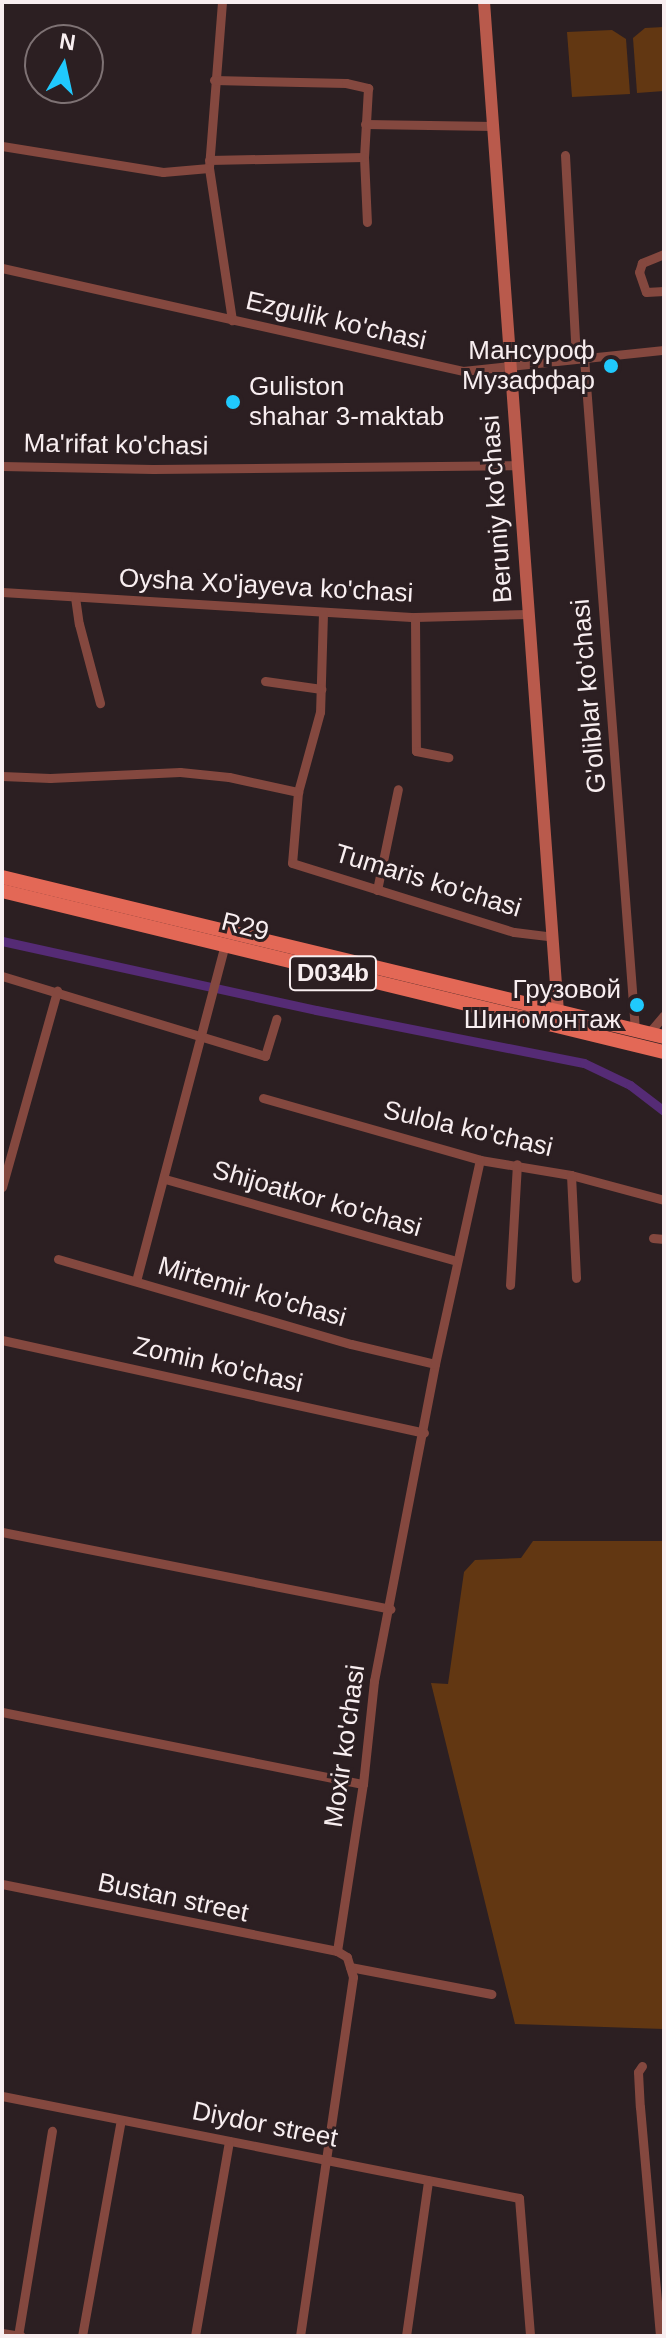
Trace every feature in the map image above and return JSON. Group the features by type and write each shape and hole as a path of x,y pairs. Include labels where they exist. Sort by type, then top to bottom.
{"main road":[{"name":"R29","path":"2,877 664,1037"},
{"name":"R29","path":"2,891 664,1052"}],"street":[{"path":"222,2 209,164 232,320"},
{"name":"Beruniy ko'chasi","path":"484,2 558,1012"},
{"path":"214,80 346,83 368,88 364,157 367,222"},
{"path":"365,124 493,126"},
{"path":"2,146 163,172 209,164 364,157"},
{"name":"G'oliblar ko'chasi","path":"565,155 580,358 642,1032"},
{"path":"664,254 642,263 639,272 646,292 664,291"},
{"name":"Ezgulik ko'chasi","path":"2,268 463,371 664,350"},
{"name":"Ma'rifat ko'chasi","path":"2,466 153,469 517,465"},
{"name":"Oysha Xo'jayeva ko'chasi","path":"2,592 415,617 527,614"},
{"path":"75,597 100,703"},
{"path":"2,776 180,772 229,777 298,792 320,712 323,613"},
{"path":"415,617 416,751 448,757"},
{"path":"265,681 321,689"},
{"path":"377,890 398,789"},
{"name":"Tumaris ko'chasi","path":"298,792 292,863 514,932 552,937"},
{"path":"136,1281 224,947"},
{"path":"2,976 265,1056 276,1019"},
{"path":"2,1187 57,991"},
{"path":"642,1032 664,1015"},
{"name":"Sulola ko'chasi","path":"263,1098 480,1160 571,1175 664,1200"},
{"name":"Moxir ko'chasi","path":"337,1951 363,1784 374,1681 435,1364 480,1160"},
{"path":"510,1285 517,1164"},
{"path":"571,1175 576,1278"},
{"name":"Shijoatkor ko'chasi","path":"165,1179 457,1261"},
{"name":"Mirtemir ko'chasi","path":"58,1259 351,1344 435,1364"},
{"name":"Zomin ko'chasi","path":"2,1340 424,1433"},
{"path":"2,1532 390,1609"},
{"path":"2,1712 363,1784"},
{"name":"Bustаn street","path":"2,1884 337,1951"},
{"path":"300,2336 353,1977 347,1957 337,1951"},
{"path":"350,1967 491,1994"},
{"path":"642,2066 638,2072 640,2107 660,2336"},
{"name":"Diydor street","path":"2,2096 519,2198 530,2336"},
{"path":"82,2336 121,2120"},
{"path":"2,2333 19,2336 52,2131"},
{"path":"195,2336 229,2141"},
{"path":"406,2336 428,2181"}],"shaded area":[{"path":"664,27 664,91 637,93 633,38 645,28"},
{"path":"612,30 626,39 630,94 572,97 567,32"},
{"path":"533,1541 664,1541 664,2029 515,2024 431,1683 448,1684 464,1572 475,1560 521,1558"}],"waterway":[{"path":"2,941 316,1010 584,1063 630,1085 664,1111"}],"place":[{"name":"Мансуроф Музаффар","path":"611,366"},
{"name":"Guliston shahar 3-maktab","path":"233,402"},
{"name":"Грузовой Шиномонтаж","path":"637,1005"}]}
